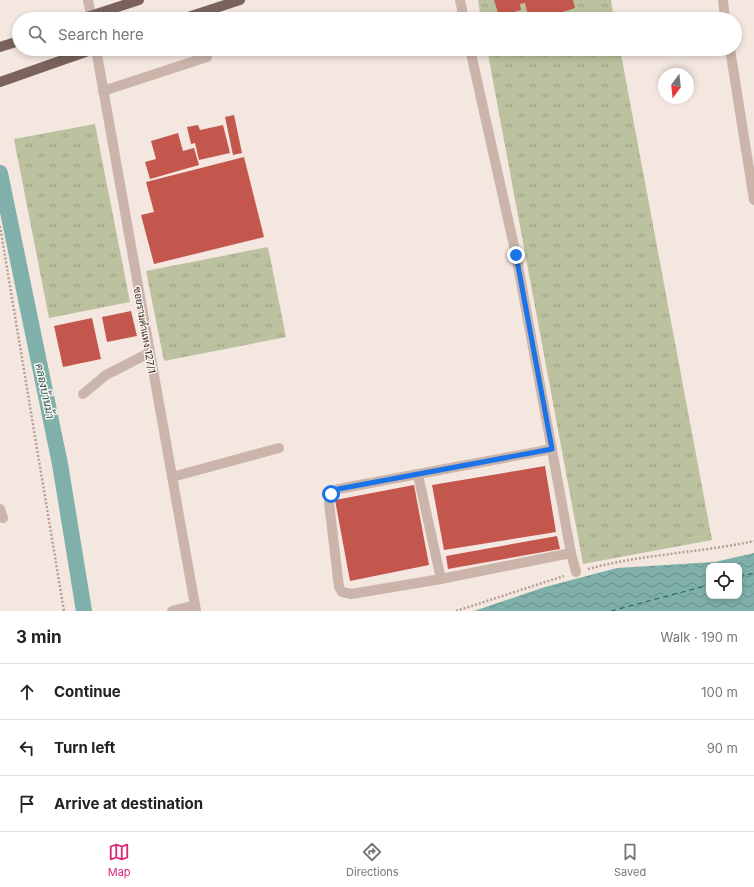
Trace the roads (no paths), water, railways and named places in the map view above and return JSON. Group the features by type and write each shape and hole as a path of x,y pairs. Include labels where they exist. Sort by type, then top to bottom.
{"main road":[{"path":"101,12 139,0"},
{"path":"203,12 240,0"},
{"path":"0,82 76,56"}],"street":[{"path":"88,0 90,12"},
{"path":"460,0 463,12"},
{"path":"723,0 724,12"},
{"name":"ซอยรามคำแหง 127/1","path":"96,56 196,608"},
{"path":"472,56 516,255 571,554 576,572"},
{"path":"731,56 754,200"},
{"path":"103,91 207,57"},
{"path":"83,394 106,375 149,353"},
{"path":"172,477 279,448"},
{"path":"552,449 338,489 331,494 329,503 339,587 342,592 351,594 441,579 571,554"},
{"path":"418,475 441,579"},
{"path":"172,611 196,608"}],"water":[{"path":"754,553 754,611 474,611 545,587 617,568 715,562"}],"waterway":[{"name":"คลองบ้านม้า","path":"0,173 60,464 84,611"}]}
